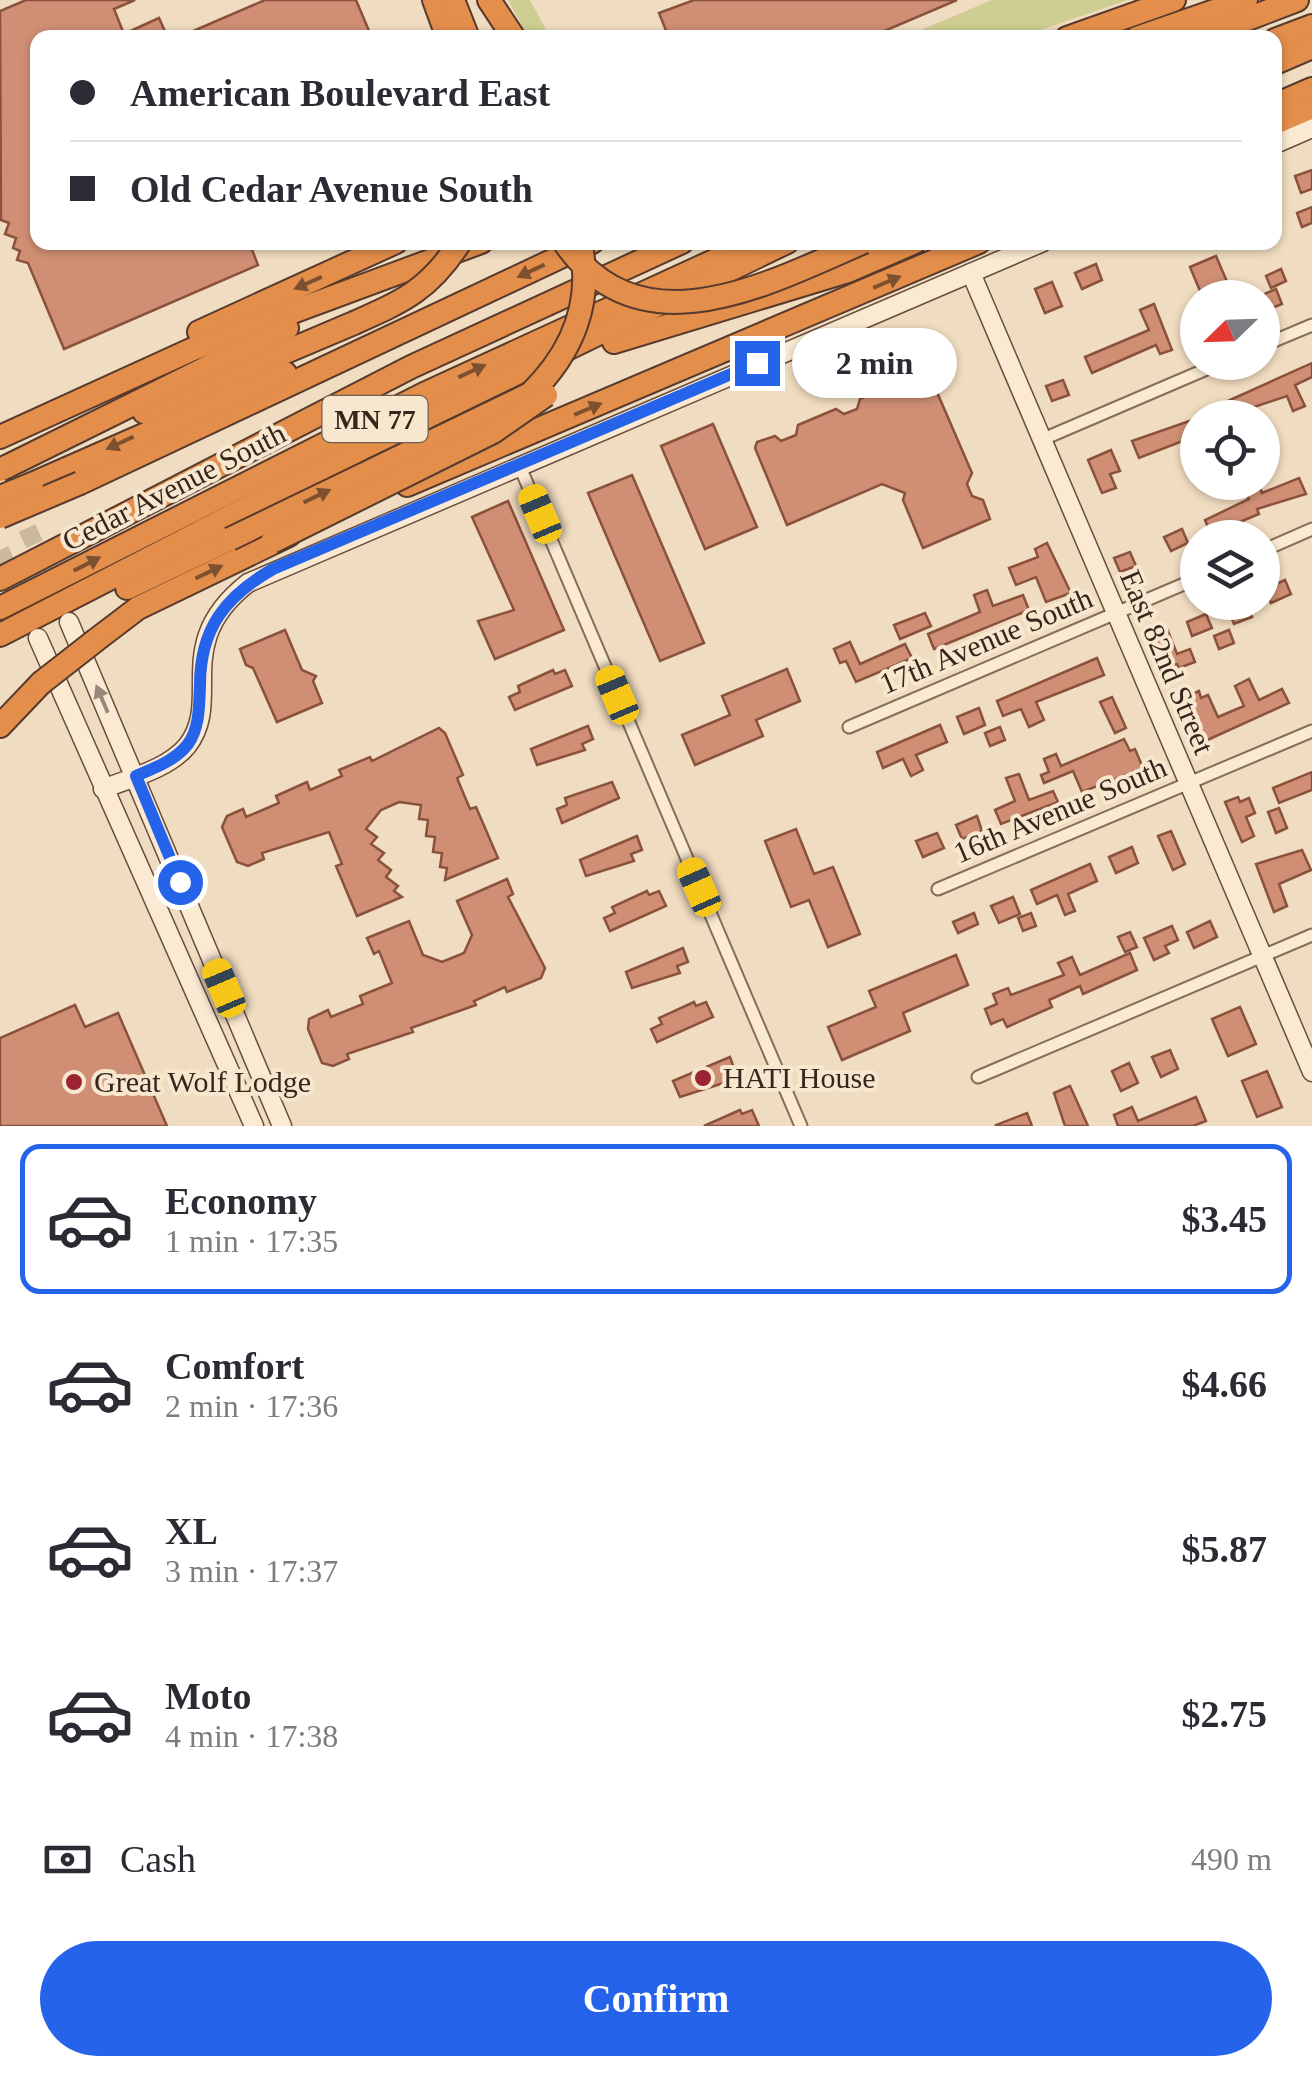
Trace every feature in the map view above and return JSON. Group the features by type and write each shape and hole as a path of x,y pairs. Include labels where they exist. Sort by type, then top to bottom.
{"highway":[{"path":"431,0 437,30"},
{"path":"431,0 444,30"},
{"path":"453,0 465,30"},
{"path":"487,0 496,30"},
{"path":"487,0 508,30"},
{"path":"1082,30 1146,0"},
{"path":"1088,30 1174,0"},
{"path":"1160,30 1246,0"},
{"path":"1219,30 1297,0"},
{"path":"1282,37 1312,26"},
{"path":"1282,60 1312,47"},
{"path":"1282,89 1312,76"},
{"path":"1282,102 1312,89"},
{"path":"1282,120 1312,107"},
{"path":"7,434 189,336 378,250"},
{"path":"7,434 194,349 453,250"},
{"path":"62,442 314,315 456,250"},
{"path":"2,467 354,323 421,290 464,250"},
{"path":"570,250 580,262 612,284 649,299 696,303 754,288 845,250"},
{"path":"0,517 574,250"},
{"path":"0,644 230,539 530,394 558,367 574,333 584,300 582,250"},
{"path":"0,726 42,683 138,608 493,432 536,406 565,374 586,336 594,300 591,250"},
{"name":"Cedar Avenue South","path":"0,578 411,367 665,250"},
{"name":"Cedar Avenue South","path":"0,608 424,394 738,250"},
{"path":"0,635 366,446 770,250"},
{"path":"366,446 633,335 848,271 897,250"},
{"path":"272,542 960,250"},
{"path":"0,497 194,410 470,300"}],"street":[{"path":"1282,141 1312,128"},
{"path":"104,788 175,756 192,737 198,722 200,658 208,632 231,597 273,569 1024,250"},
{"name":"East 82nd Street","path":"971,273 1312,1072"},
{"path":"1280,338 1312,325"},
{"path":"1041,440 1182,380"},
{"path":"2,467 28,528"},
{"path":"520,467 801,1126"},
{"path":"1280,542 1312,529"},
{"name":"17th Avenue South","path":"849,727 1180,586"},
{"path":"69,622 282,1126"},
{"path":"38,638 254,1126"},
{"name":"16th Avenue South","path":"938,889 1312,731"},
{"path":"978,1077 1312,935"}],"green space":[{"path":"508,0 530,0 546,30 524,30"},
{"path":"992,0 1128,0 1040,30 921,30"}],"building":[{"path":"26,0 135,0 114,9 122,30 30,30 30,250 252,250 258,265 64,349 28,263 17,260 20,251 13,248 16,238 5,234 9,223 1,220 0,11"},
{"path":"265,0 356,0 369,30 196,30"},
{"path":"694,0 957,0 887,30 666,30 659,13"},
{"path":"159,18 164,30 133,30"},
{"path":"1312,170 1312,189 1301,193 1295,176"},
{"path":"1312,207 1312,223 1302,227 1297,213"},
{"path":"1216,256 1226,280 1195,280 1190,267"},
{"path":"1096,264 1102,280 1082,289 1075,273"},
{"path":"1281,269 1286,281 1280,284 1280,280 1268,280 1266,276"},
{"path":"1052,282 1062,306 1045,313 1035,289"},
{"path":"1154,304 1172,350 1160,354 1156,345 1092,373 1085,357 1149,330 1140,310"},
{"path":"1312,363 1312,377 1295,385 1305,406 1293,411 1287,396 1275,400 1230,400 1280,380"},
{"path":"917,374 933,383 972,473 967,484 972,496 983,500 990,519 923,548 903,500 905,493 882,484 787,525 755,448 757,442 775,436 781,441 796,435 798,425 836,409 844,414 857,409 860,399"},
{"path":"1063,380 1069,395 1052,401 1046,386"},
{"path":"713,424 757,527 705,549 661,446"},
{"path":"1180,424 1180,442 1139,458 1132,441"},
{"path":"1111,450 1120,471 1110,474 1116,488 1102,493 1088,460"},
{"path":"632,475 704,643 660,661 588,493"},
{"path":"1299,478 1306,494 1257,509 1259,514 1245,520 1205,520 1247,500 1280,500 1280,486"},
{"path":"508,501 564,630 495,659 478,621 514,610 472,517"},
{"path":"1180,530 1180,547 1171,551 1164,537"},
{"path":"1047,543 1071,593 1046,602 1036,577 1016,585 1009,568 1038,557 1035,549"},
{"path":"1130,552 1136,566 1120,572 1114,558"},
{"path":"1285,580 1291,594 1280,599 1280,582"},
{"path":"987,590 993,606 1023,595 1029,610 934,649 928,634 980,612 974,595"},
{"path":"925,613 931,626 900,639 894,625"},
{"path":"1209,620 1212,628 1192,636 1187,622"},
{"path":"285,630 302,670 316,676 313,681 322,703 277,722 253,668 246,665 240,649"},
{"path":"1229,630 1234,643 1219,649 1214,636"},
{"path":"1168,631 1177,654 1190,649 1195,662 1179,668 1177,664 1172,666 1165,649 1154,653 1148,639"},
{"path":"850,642 860,664 905,644 912,658 856,682 846,661 840,663 834,649"},
{"path":"1097,658 1104,675 1036,702 1044,720 1029,727 1021,709 1003,716 997,701"},
{"path":"787,669 800,701 756,720 763,736 695,765 682,735 730,715 722,696"},
{"path":"553,670 555,674 565,670 572,686 515,710 509,697 520,692 518,686"},
{"path":"1249,679 1259,700 1282,689 1289,703 1203,742 1183,698 1199,691 1201,698 1208,695 1218,717 1244,706 1235,686"},
{"path":"1112,697 1126,728 1115,733 1100,702"},
{"path":"979,708 985,725 964,734 957,717"},
{"path":"940,725 947,742 916,755 923,770 911,776 903,759 883,768 877,752"},
{"path":"588,726 593,739 582,744 585,750 537,765 531,749"},
{"path":"1000,727 1005,740 990,746 985,733"},
{"path":"439,728 445,733 463,775 457,778 470,809 476,807 498,858 445,880 447,868 440,867 442,853 433,852 435,837 426,836 428,820 419,819 421,805 399,802 381,810 366,829 377,837 371,844 384,853 378,860 391,870 386,877 398,886 394,891 402,897 357,916 336,866 342,864 329,832 262,853 264,859 248,866 237,862 222,827 227,816 243,809 246,817 279,803 276,796 307,782 310,790 342,776 339,770 370,757 372,761"},
{"path":"1124,739 1130,751 1135,749 1143,768 1082,792 1073,771 1044,783 1041,775 1049,772 1044,759 1056,754 1061,766"},
{"path":"1312,772 1312,790 1279,803 1273,788"},
{"path":"1019,774 1029,800 1053,791 1058,802 1001,824 995,810 1015,801 1006,778"},
{"path":"612,782 619,798 562,823 557,809 567,805 565,798"},
{"path":"1238,797 1240,802 1249,798 1255,813 1246,817 1254,836 1242,842 1225,802"},
{"path":"1279,808 1287,828 1276,833 1268,812"},
{"path":"977,816 982,831 962,839 956,825"},
{"path":"796,829 814,874 833,867 860,934 828,947 809,900 791,907 765,841"},
{"path":"1171,831 1185,864 1173,870 1158,836"},
{"path":"937,833 944,848 923,857 916,841"},
{"path":"637,836 642,850 631,854 634,861 586,876 580,860"},
{"path":"1132,847 1138,863 1116,873 1109,857"},
{"path":"1302,850 1311,870 1279,884 1287,906 1274,912 1256,864"},
{"path":"1090,864 1097,881 1068,894 1075,911 1065,915 1057,895 1037,904 1031,890"},
{"path":"507,879 513,894 508,897 545,968 541,978 507,992 505,987 474,1001 476,1005 411,1028 413,1032 347,1054 349,1059 333,1066 322,1063 308,1029 309,1019 328,1010 331,1017 363,1004 360,996 392,983 379,951 374,954 367,938 409,921 423,955 442,962 464,953 472,935 457,901"},
{"path":"647,891 649,895 659,891 666,906 610,931 604,918 615,913 612,907"},
{"path":"1013,897 1020,914 999,923 991,906"},
{"path":"974,913 978,924 958,933 953,922"},
{"path":"1031,913 1036,926 1023,931 1018,918"},
{"path":"1210,921 1217,937 1194,948 1187,932"},
{"path":"1172,926 1178,940 1165,946 1169,953 1154,960 1144,938"},
{"path":"1130,932 1137,947 1125,952 1118,937"},
{"path":"683,948 688,962 677,966 680,973 632,988 626,972"},
{"path":"1130,953 1137,970 1083,994 1080,986 1049,1000 1052,1007 1007,1027 1003,1019 991,1024 985,1009 997,1004 993,994 1008,988 1011,995 1064,975 1058,963 1072,957 1080,975"},
{"path":"956,955 968,985 903,1013 910,1031 842,1060 828,1027 876,1007 869,991"},
{"path":"694,1002 696,1006 706,1002 713,1017 657,1042 651,1029 662,1024 659,1018"},
{"name":"Great Wolf Lodge","path":"75,1005 85,1027 118,1013 167,1126 0,1126 0,1038"},
{"path":"1240,1007 1256,1044 1228,1056 1212,1019"},
{"path":"1170,1050 1178,1069 1161,1077 1152,1057"},
{"name":"HATI House","path":"730,1057 735,1071 724,1075 727,1082 680,1097 673,1081"},
{"path":"1129,1063 1138,1083 1121,1091 1112,1071"},
{"path":"1267,1071 1282,1107 1257,1117 1242,1081"},
{"path":"1070,1086 1088,1126 1065,1126 1054,1093"},
{"path":"1196,1097 1206,1121 1193,1126 1118,1126 1114,1115 1132,1107 1138,1121"},
{"path":"740,1110 742,1114 752,1110 759,1126 704,1126"},
{"path":"1027,1113 1032,1126 996,1126 996,1125"}],"tunnel":[{"path":"27,528 45,567"},
{"path":"0,550 26,609"}],"place":[{"name":"HATI House","path":"703,1078"},
{"name":"Great Wolf Lodge","path":"74,1082"}],"route":[{"path":"180,882 136,776 165,763 186,747 192,737 200,703 200,658 218,612 231,597 273,569 757,363"}]}
